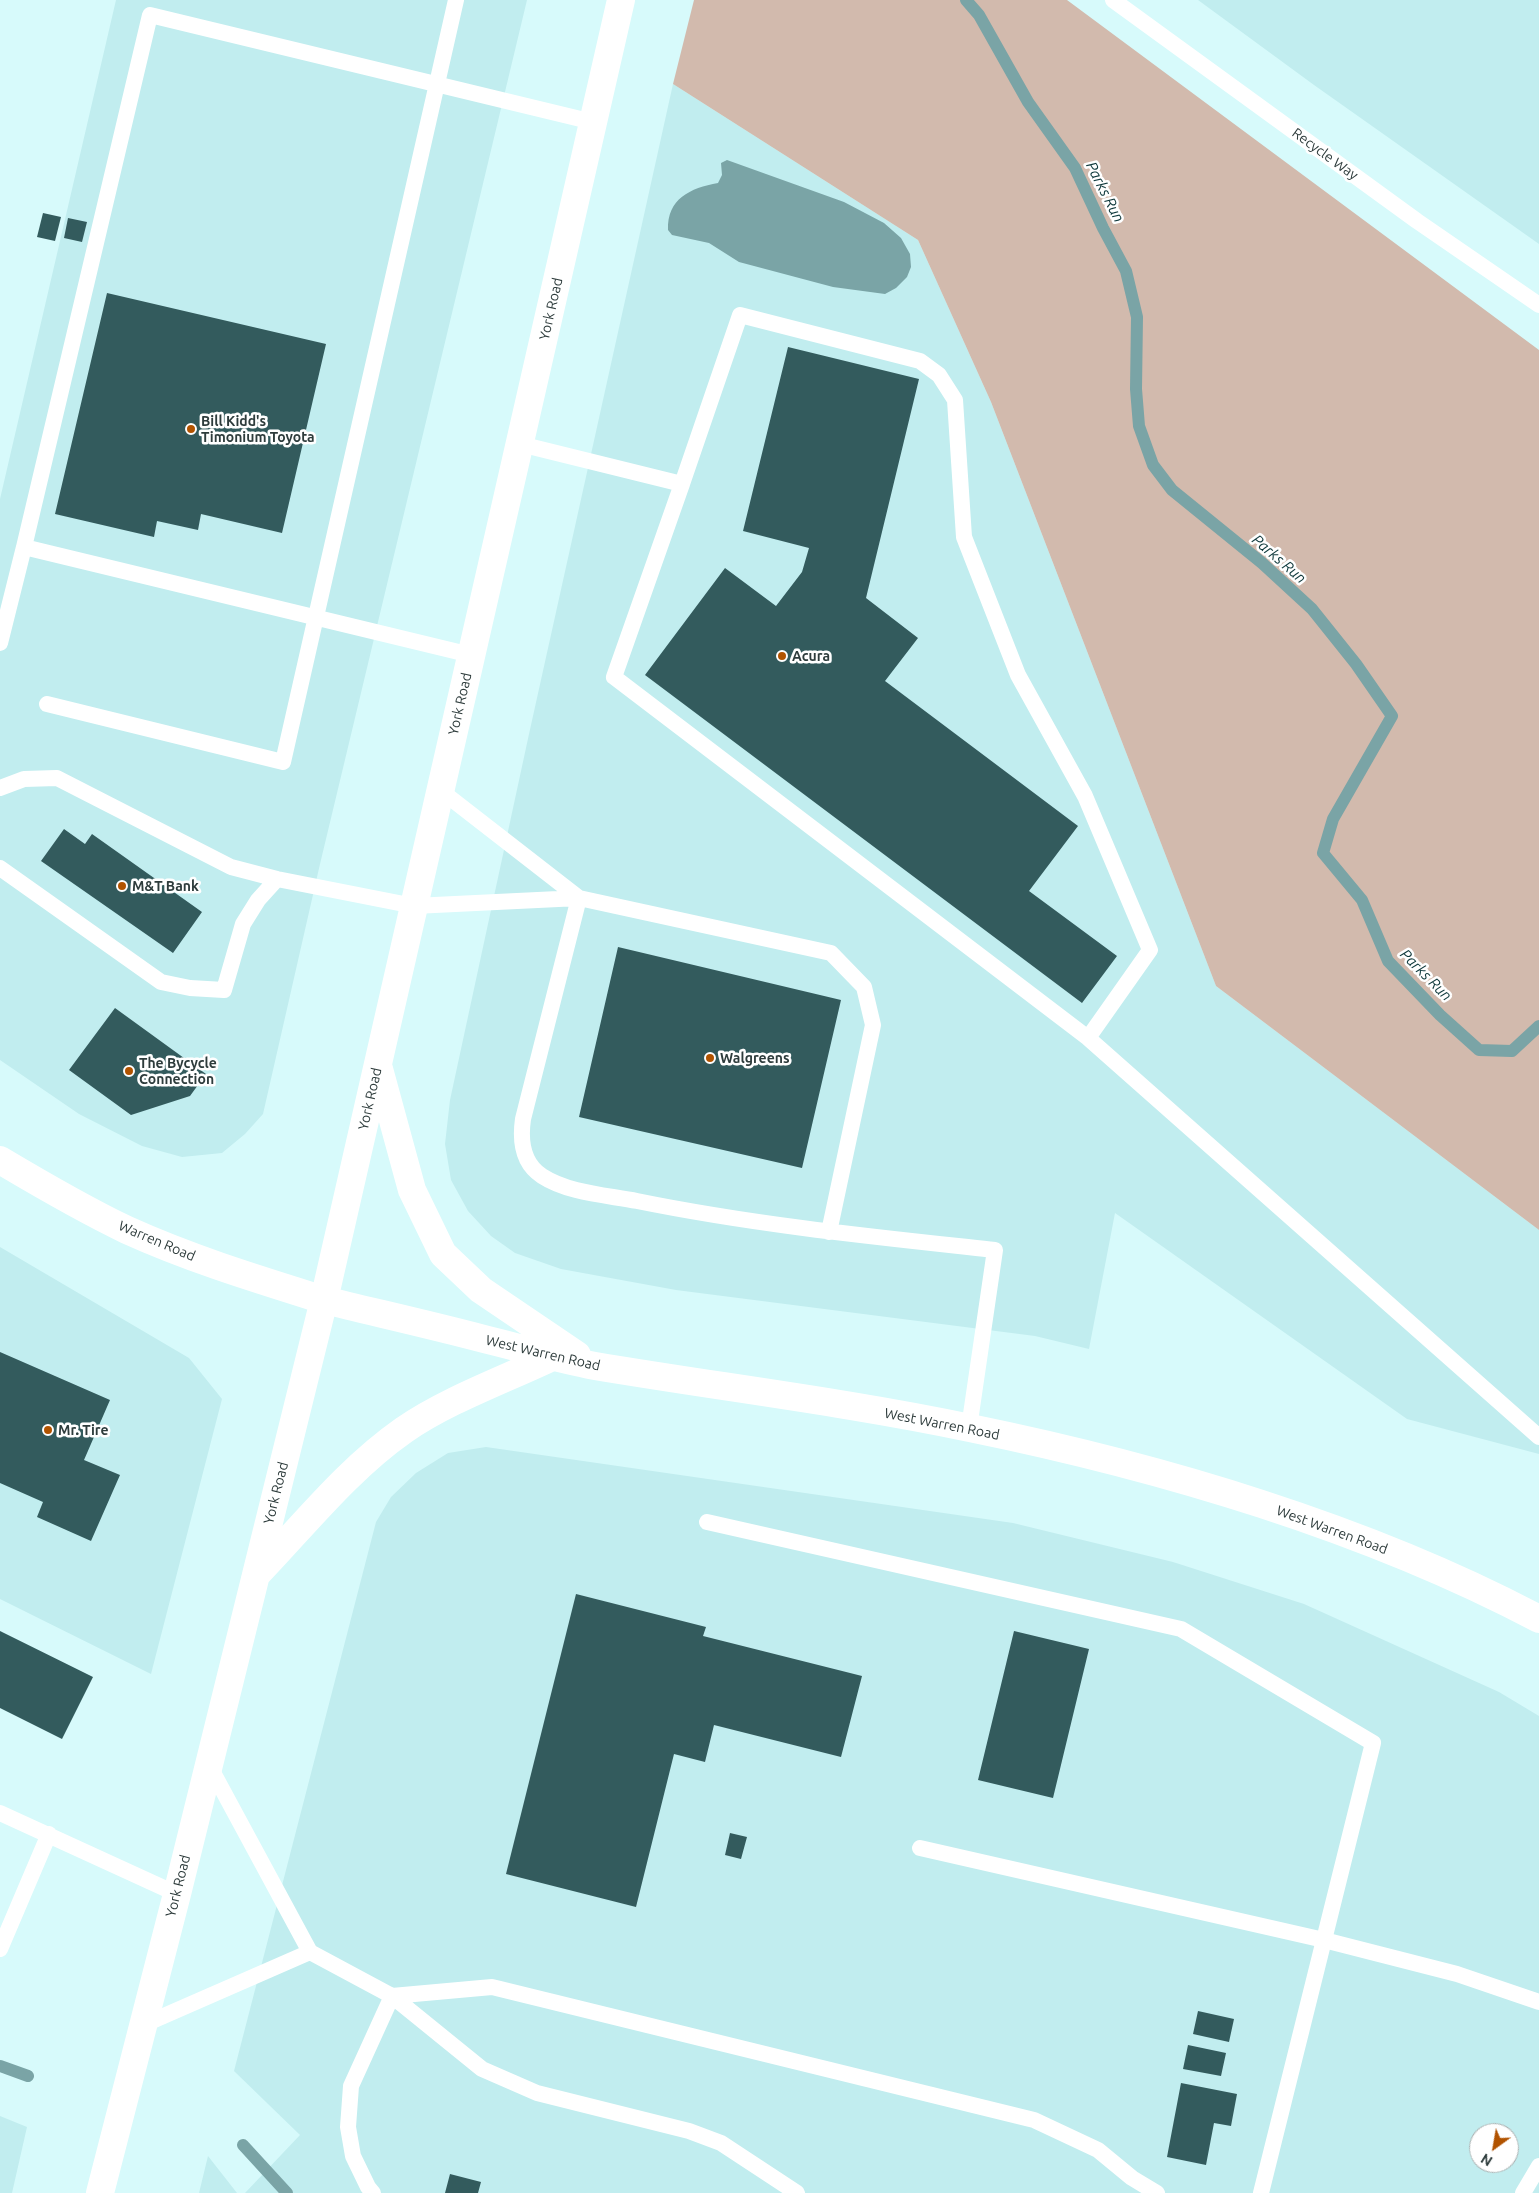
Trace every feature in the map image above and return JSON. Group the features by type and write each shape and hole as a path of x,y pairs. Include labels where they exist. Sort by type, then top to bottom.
{"main road":[{"name":"York Road","path":"100,2193 209,1765 324,1300 621,0"},
{"path":"378,1065 412,1190 444,1254 481,1290 591,1365"},
{"name":"Warren Road","path":"0,1160 60,1195 126,1229 209,1264 324,1300"},
{"name":"West Warren Road","path":"324,1300 591,1365 778,1394 968,1428 1092,1455 1195,1484 1289,1514 1403,1556 1539,1620"},
{"path":"255,1576 364,1461 404,1429 438,1410 554,1356"}],"lane":[{"path":"47,704 283,762 456,0"},
{"name":"Recycle Way","path":"1113,0 1417,221 1539,305"},
{"path":"0,643 152,8 437,84 593,122"},
{"path":"1088,1038 1150,950 1085,796 1018,675 964,537 955,400 940,375 920,361 740,316 614,677 1088,1038 1539,1437"},
{"path":"520,444 682,484"},
{"path":"24,548 471,655"},
{"path":"0,788 24,779 57,778 231,867 277,879 414,906 579,898 831,953 864,987 873,1025 829,1232"},
{"path":"440,790 579,898"},
{"path":"0,868 161,982 190,988 224,990 243,924 258,900 277,879"},
{"path":"579,898 523,1118 520,1137 528,1162 542,1176 569,1188 712,1216 829,1232 995,1250 968,1428"},
{"path":"708,1522 1181,1629 1373,1743 1262,2193"},
{"path":"209,1765 310,1952 392,1996 482,2069 537,2093 689,2131 721,2143 797,2193"},
{"path":"0,1813 176,1894"},
{"path":"0,1949 49,1834"},
{"path":"920,1848 1324,1940 1457,1974 1539,2002"},
{"path":"143,2025 310,1952"},
{"path":"392,1996 492,1987 1034,2120 1098,2150 1132,2178 1157,2193"},
{"path":"373,2193 368,2188 353,2156 348,2127 351,2086 392,1996"},
{"path":"1523,2193 1539,2166"}],"shaded area":[{"path":"116,0 527,0 320,864 263,1114 245,1134 222,1153 182,1157 142,1146 79,1114 0,1060 0,499"},
{"path":"694,0 1067,0 1539,350 1539,1230 1216,986 991,402 918,240 673,84"},
{"path":"1198,0 1539,0 1539,244 1314,85"},
{"path":"673,84 918,240 991,402 1216,986 1539,1230 1539,1454 1407,1419 1115,1213 1089,1349 1035,1336 676,1290 561,1269 515,1253 491,1236 468,1211 451,1180 445,1144 450,1100"},
{"path":"727,160 844,202 884,223 901,238 910,254 911,267 907,277 896,288 885,294 833,287 739,262 709,243 672,235 668,230 669,219 671,210 676,203 682,197 698,188 718,183 722,175 721,163"},
{"path":"0,1247 189,1358 222,1399 151,1674 0,1599"},
{"path":"486,1447 1013,1523 1173,1562 1304,1604 1499,1692 1539,1716 1539,2193 245,2193 300,2135 234,2071 376,1522 391,1497 416,1473 448,1453"},
{"path":"0,2116 27,2127 12,2193 0,2193"},
{"path":"208,2156 237,2193 199,2193"}],"building":[{"path":"43,213 61,217 55,241 37,237"},
{"path":"68,218 87,222 82,242 64,238"},
{"name":"Bill Kidd's Timonium Toyota","path":"107,293 326,344 282,533 201,514 198,530 157,521 154,537 55,514"},
{"name":"Acura","path":"788,347 919,379 866,598 918,638 885,681 1078,826 1029,891 1117,956 1082,1003 645,675 725,568 776,606 802,572 809,548 743,531"},
{"name":"M&T Bank","path":"64,829 85,844 92,834 202,912 173,953 41,861"},
{"name":"Walgreens","path":"618,947 841,1000 802,1168 579,1117"},
{"path":"115,1008 206,1074 190,1096 131,1115 69,1070"},
{"name":"Mr. Tire","path":"0,1352 110,1400 84,1460 120,1475 91,1541 37,1517 43,1502 0,1483"},
{"path":"576,1594 706,1627 703,1636 862,1676 841,1757 714,1725 705,1762 674,1754 636,1907 506,1874"},
{"path":"0,1631 93,1677 62,1739 0,1708"},
{"path":"1014,1631 1089,1649 1053,1798 978,1780"},
{"path":"730,1833 747,1837 741,1859 725,1855"},
{"path":"1198,2011 1234,2019 1229,2042 1193,2034"},
{"path":"1188,2045 1226,2053 1221,2076 1183,2069"},
{"path":"1181,2083 1237,2094 1231,2126 1214,2123 1206,2165 1167,2157"},
{"path":"450,2174 481,2182 478,2193 445,2193"}],"waterway":[{"name":"Parks Run","path":"966,0 979,15 1028,102 1075,168 1103,228 1126,271 1137,317 1136,389 1139,426 1153,465 1172,490 1262,563 1312,609 1356,664 1392,716 1333,819 1323,853 1362,900 1388,961 1440,1015 1479,1050 1512,1051 1539,1026"},
{"path":"0,2066 28,2076"},
{"path":"243,2145 287,2193"}],"place":[{"name":"Bill Kidd's Timonium Toyota","path":"191,429"},
{"name":"Acura","path":"782,656"},
{"name":"M&T Bank","path":"122,886"},
{"name":"Walgreens","path":"710,1058"},
{"name":"The Bycycle Connection","path":"129,1071"},
{"name":"Mr. Tire","path":"48,1430"}]}
